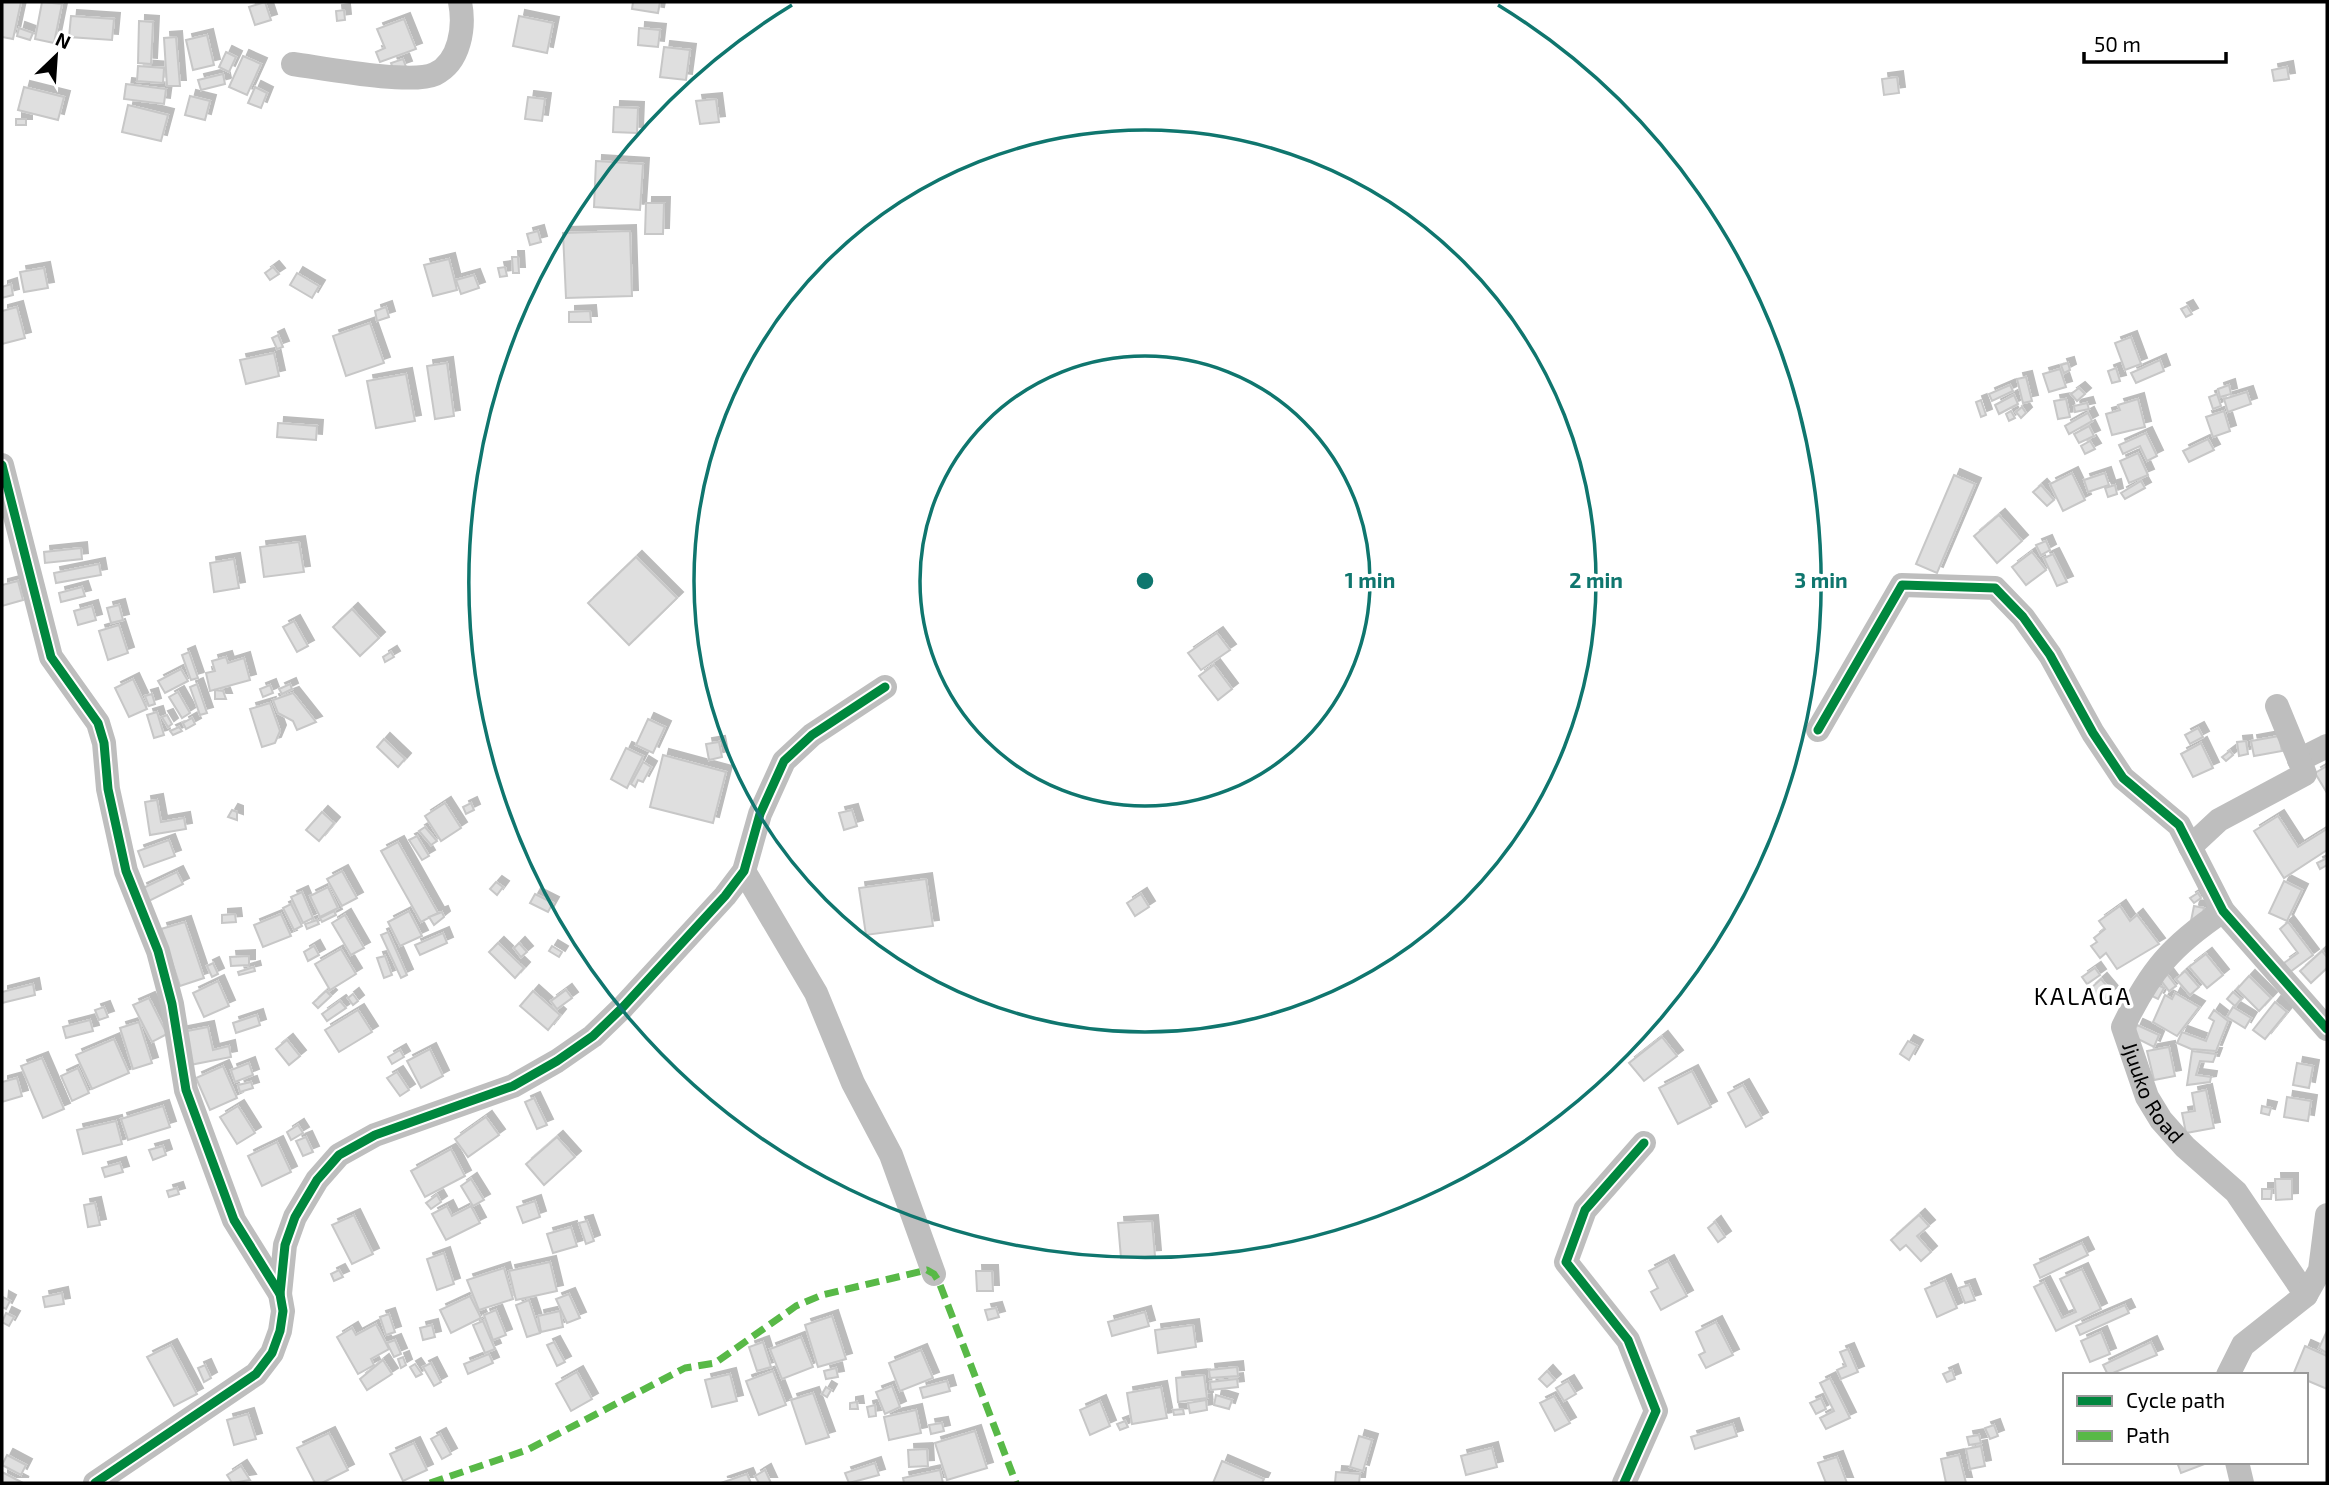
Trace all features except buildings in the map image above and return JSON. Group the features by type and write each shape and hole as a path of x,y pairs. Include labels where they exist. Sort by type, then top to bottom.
{"street":[{"path":"293,64 408,78 433,75 452,63 460,37 460,2"},
{"path":"2,465 51,657 98,723 104,743 108,789 126,871 162,964 172,1004 186,1090 234,1220 280,1294 284,1311 272,1353 256,1374 95,1483"},
{"path":"1818,730 1902,585 1995,588 2023,617 2050,655 2107,756 2123,778 2179,825 2223,911 2327,1029"},
{"path":"280,1294 285,1245 295,1217 317,1180 339,1156 375,1135 513,1086 584,1042 623,1007 725,896 744,871 760,814 784,761 812,735 885,687"},
{"path":"2190,847 2219,820 2305,774 2277,706"},
{"path":"2299,760 2327,746"},
{"path":"744,871 816,993 853,1083 891,1155 934,1273"},
{"name":"Jjuuko Road","path":"2223,911 2202,925 2156,967 2123,1027 2147,1097 2161,1120 2185,1147 2236,1192 2306,1295"},
{"path":"1624,1483 1656,1411 1628,1340 1566,1262 1585,1210 1644,1143"},
{"path":"2229,1373 2243,1345 2306,1295 2320,1270 2327,1215"},
{"path":"2237,1464 2242,1483"}],"marked path":[{"path":"430,1483 527,1450 685,1368 715,1363 796,1306 822,1295 927,1270 934,1274 939,1282 1016,1483"}],"cycle path":[{"path":"2,465 51,657 98,723 104,743 108,789 126,871 158,951 172,1004 186,1090 234,1220 280,1294 283,1311 280,1331 272,1353 256,1374 95,1483"},
{"path":"1818,730 1902,585 1995,588 2023,617 2050,655 2093,733 2123,778 2179,825 2223,911 2327,1029"},
{"path":"280,1294 285,1245 295,1217 317,1180 339,1155 375,1135 513,1086 557,1061 593,1036 725,896 744,871 760,814 784,761 812,735 885,687"},
{"path":"1624,1483 1656,1411 1628,1340 1566,1262 1585,1210 1644,1143"}],"district":[{"name":"KALAGA","path":"2083,997"}]}
